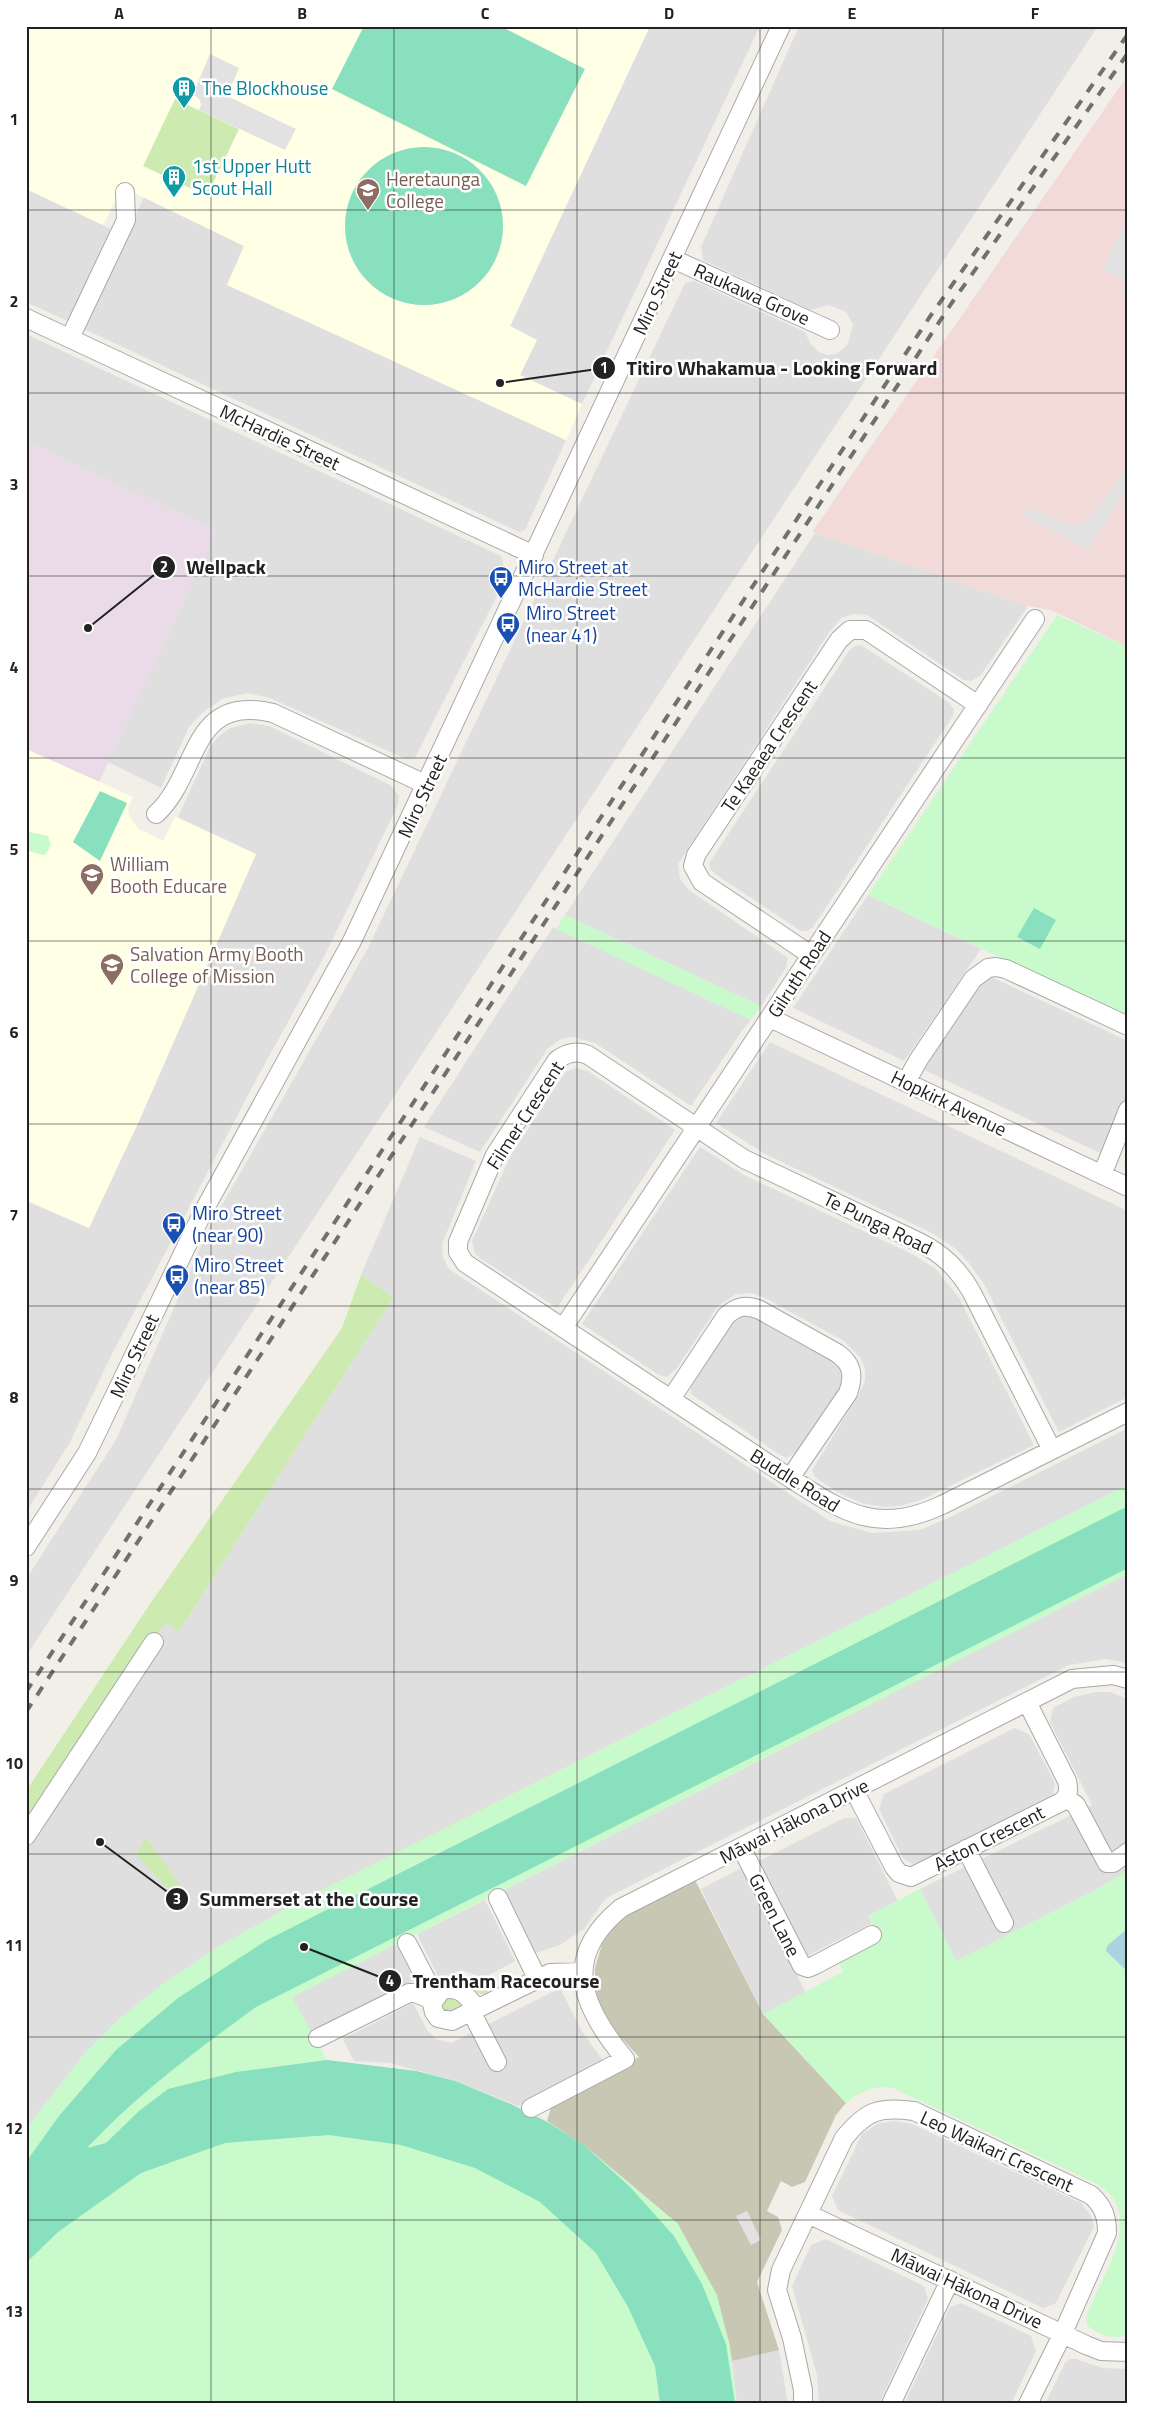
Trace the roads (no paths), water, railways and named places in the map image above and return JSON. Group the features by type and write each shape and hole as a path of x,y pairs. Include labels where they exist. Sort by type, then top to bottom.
{"street":[{"name":"Miro Street","path":"26,1547 87,1453 116,1397 183,1250 352,941 427,785 781,26"},
{"path":"70,338 126,220 125,192"},
{"name":"Raukawa Grove","path":"673,259 830,330"},
{"name":"McHardie Street","path":"26,318 534,555"},
{"name":"Te Kaeaea Crescent","path":"811,955 702,882 693,866 696,856 839,640 850,630 866,630 978,705"},
{"name":"Gilruth Road","path":"563,1328 978,705 1033,631"},
{"path":"156,814 168,803 202,737 212,723 222,716 237,711 253,709 272,713 427,785"},
{"path":"906,1082 919,1059 973,979 988,968 1006,969 1128,1026"},
{"name":"Hopkirk Avenue","path":"770,1018 1128,1187"},
{"name":"Filmer Crescent","path":"563,1328 465,1263 460,1257 457,1247 459,1235 495,1155 553,1065 565,1055 584,1053 696,1127"},
{"path":"1102,1175 1128,1110"},
{"name":"Te Punga Road","path":"696,1127 744,1159 920,1242 950,1262 971,1291 1052,1450"},
{"path":"671,1399 726,1316 739,1307 752,1306 837,1353 844,1358 851,1370 851,1384 848,1393 790,1478"},
{"name":"Buddle Road","path":"563,1328 790,1478 842,1510 869,1518 898,1519 927,1512 1128,1412"},
{"path":"26,1836 154,1642"},
{"name":"Māwai Hākona Drive","path":"583,1972 594,1937 621,1908 1072,1679 1113,1674 1128,1679"},
{"name":"Aston Crescent","path":"854,1790 899,1873 911,1877 1066,1798 1069,1792 1067,1781 1027,1702"},
{"path":"1066,1798 1076,1805 1107,1863 1113,1863 1128,1852"},
{"name":"Green Lane","path":"741,1847 802,1966 808,1968 815,1965 872,1935"},
{"path":"966,1849 1004,1922"},
{"path":"498,1898 537,1978"},
{"path":"407,1942 435,1997 434,2012 438,2018 447,2021 452,2021 537,1978 557,1972 583,1972 592,2012 599,2026 625,2059 531,2108"},
{"path":"318,2038 409,1993 435,1997 446,1989 460,1991 473,2009 497,2062"},
{"name":"Leo Waikari Crescent","path":"804,2404 803,2390 792,2338 777,2290 781,2270 844,2138 858,2121 873,2111 893,2108 914,2111 1091,2195 1102,2207 1107,2217 1107,2233 1028,2404"},
{"name":"Māwai Hākona Drive","path":"808,2214 1101,2351 1128,2352"},
{"path":"891,2404 950,2280"}],"water":[{"path":"1128,1928 1128,1972 1106,1951 1107,1946"}],"railway":[{"path":"26,1692 929,318 1128,34"},
{"path":"26,1712 951,304 1128,53"}],"place":[{"name":"The Blockhouse","path":"184,109"},
{"name":"1st Upper Hutt Scout Hall","path":"174,198"},
{"name":"Heretaunga College","path":"368,211"},
{"name":"Titiro Whakamua - Looking Forward","path":"500,383"},
{"name":"Miro Street at McHardie Street","path":"501,599"},
{"name":"Wellpack","path":"88,628"},
{"name":"Miro Street (near 41)","path":"508,645"},
{"name":"William Booth Educare","path":"92,896"},
{"name":"Salvation Army Booth College of Mission","path":"112,986"},
{"name":"Miro Street (near 90)","path":"174,1245"},
{"name":"Miro Street (near 85)","path":"177,1297"},
{"name":"Summerset at the Course","path":"100,1842"},
{"name":"Trentham Racecourse","path":"304,1947"}]}
